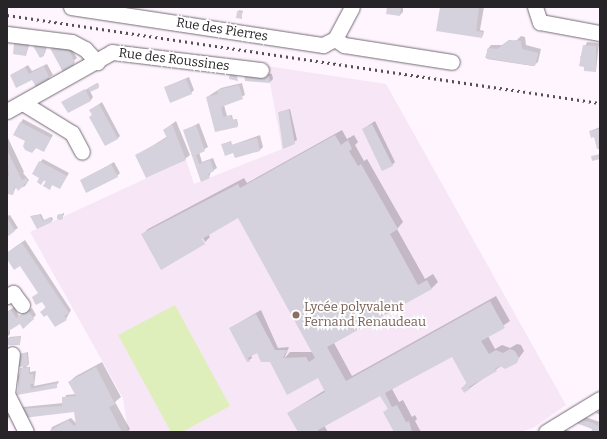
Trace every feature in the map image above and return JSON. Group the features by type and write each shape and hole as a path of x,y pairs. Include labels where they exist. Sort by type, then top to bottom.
{"street":[{"name":"Rue des Pierres","path":"71,7 148,13 323,45 335,39"},
{"path":"352,7 335,39 344,45 452,62"},
{"path":"535,7 540,22 600,33"},
{"path":"7,34 72,42 85,49 97,62"},
{"name":"Rue des Roussines","path":"7,111 97,62 112,52 261,70"},
{"path":"23,103 72,133 82,152"},
{"path":"7,296 13,293 22,305"},
{"path":"12,354 7,394 26,432"},
{"path":"546,432 600,399"}],"shaded area":[{"name":"Lycée polyvalent Fernand Renaudeau","path":"267,66 386,84 566,405 533,428 520,432 128,432 123,398 30,232 186,160 194,184 282,149"}],"green space":[{"path":"175,305 230,406 182,432 171,432 118,335"}],"building":[{"path":"387,7 401,7 400,16 386,14"},
{"path":"440,7 479,7 476,31 483,32 482,38 436,31"},
{"path":"237,11 242,12 242,19 236,18"},
{"path":"508,41 521,41 522,49 538,53 535,66 485,58 488,48 497,49"},
{"path":"14,43 28,45 26,56 13,54"},
{"path":"583,45 596,46 596,72 584,71 584,67 579,66"},
{"path":"33,46 46,47 44,56 40,58"},
{"path":"50,48 69,51 75,62 73,66 63,72"},
{"path":"44,66 50,79 36,87 32,80 16,88 10,75 25,67 29,74"},
{"path":"230,71 236,71 238,81 229,79"},
{"path":"244,73 269,76 270,83 245,81"},
{"path":"186,79 192,94 170,103 164,87"},
{"path":"97,83 99,88 90,92 88,88"},
{"path":"239,85 243,99 221,107 223,117 231,115 232,120 236,119 238,127 215,132 206,97 218,94 217,90"},
{"path":"85,89 91,101 68,113 61,102"},
{"path":"99,104 118,139 105,146 89,117 92,115 89,110"},
{"path":"289,110 295,144 283,149 278,112"},
{"path":"20,122 51,138 44,152 36,148 32,153 25,150 23,146 25,141 13,135"},
{"path":"172,124 186,160 146,178 135,155 167,138 163,130"},
{"path":"372,124 393,166 382,171 362,129"},
{"path":"196,125 205,151 196,155 199,164 210,160 214,171 208,174 210,178 201,182 183,130"},
{"path":"600,129 600,149 597,149 594,137 591,138 589,131"},
{"path":"335,135 341,145 348,140 352,149 349,151 358,166 361,164 398,229 390,234 418,285 427,280 432,289 327,347 346,381 490,301 505,328 481,341 489,354 496,350 503,353 510,349 515,351 519,358 517,363 505,369 500,366 495,369 497,371 469,387 470,389 464,393 461,388 467,384 452,357 385,393 392,407 397,405 406,422 409,421 412,432 394,432 383,412 388,409 380,396 318,430 319,432 298,432 287,413 325,392 318,378 287,395 270,362 261,362 257,353 248,358 250,362 247,362 229,328 256,314 275,350 287,350 283,358 306,357 309,362 315,358 238,218 202,239 205,244 161,270 141,234 238,184 240,188"},
{"path":"257,138 260,151 235,158 233,153 225,156 221,144 230,142 231,145"},
{"path":"7,150 22,180 26,178 28,181 18,191 15,186 13,195 7,194 7,176 9,176"},
{"path":"600,154 600,159 592,161 591,156"},
{"path":"39,161 67,176 60,189 52,185 50,190 43,186 46,181 44,180 41,185 37,182 39,178 32,174"},
{"path":"111,164 118,177 86,193 80,180"},
{"path":"60,214 63,217 60,220 57,217"},
{"path":"40,215 43,221 50,217 52,222 37,229 30,216"},
{"path":"7,217 15,231 7,237"},
{"path":"22,243 69,313 64,316 67,320 55,327 47,315 44,317 40,312 46,308 42,302 36,305 34,302 32,297 38,293 20,266 14,270 7,259 7,253"},
{"path":"11,310 16,318 28,310 34,319 23,329 20,324 7,332 7,312"},
{"path":"20,337 20,345 7,345 8,338"},
{"path":"27,353 28,366 19,367 19,354"},
{"path":"29,367 29,374 33,374 34,384 30,384 31,389 57,383 57,388 17,395 20,368"},
{"path":"96,367 115,404 109,407 122,432 48,432 68,420 74,426 76,425 74,412 23,418 19,409 62,406 62,397 76,396 68,382"},
{"path":"600,419 600,432 591,432 592,429 576,423 581,420 594,423 597,426"}],"railway":[{"path":"7,15 600,103"}],"place":[{"name":"Lycée polyvalent Fernand Renaudeau","path":"296,315"}]}
